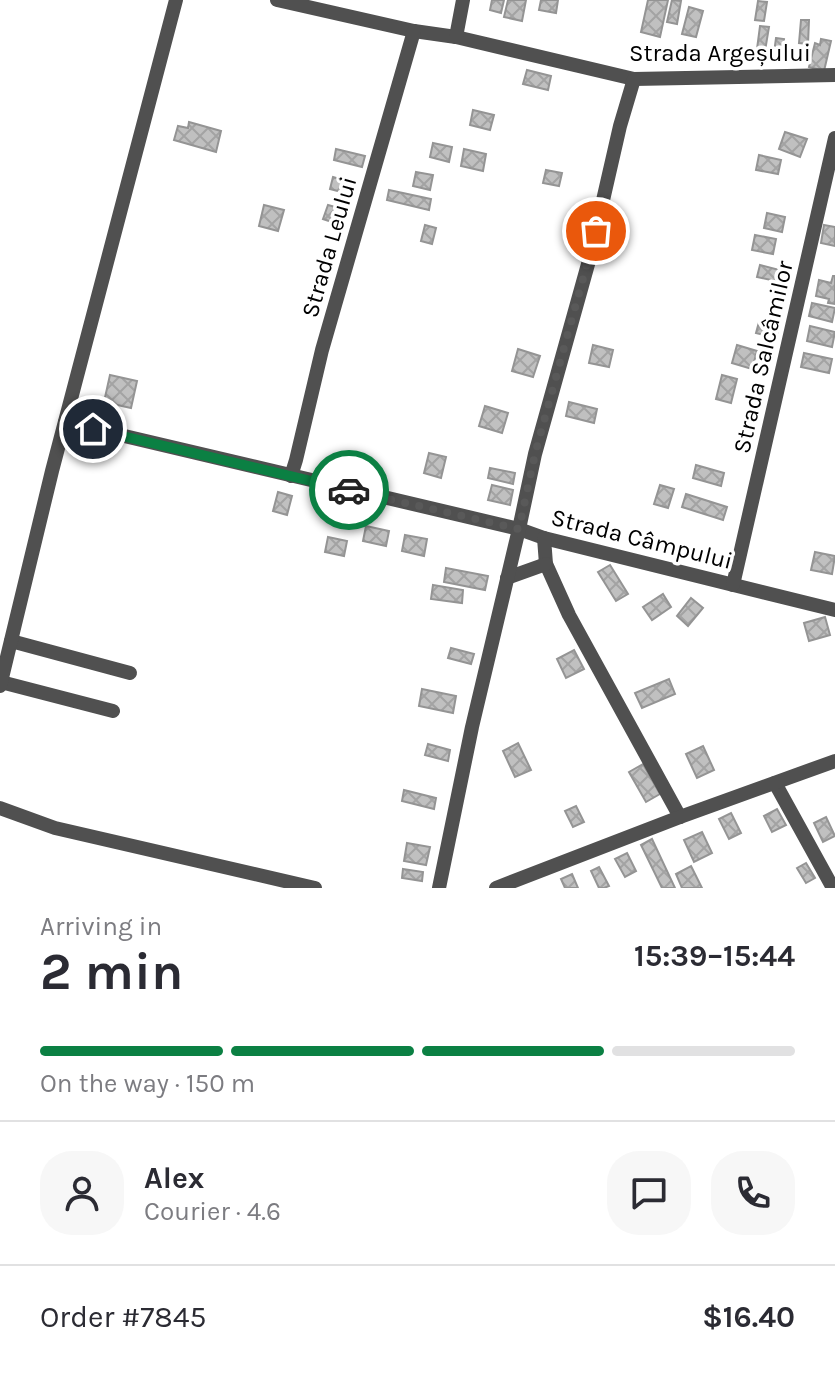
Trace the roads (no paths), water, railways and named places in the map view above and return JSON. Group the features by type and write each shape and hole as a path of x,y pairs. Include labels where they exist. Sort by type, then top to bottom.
{"street":[{"path":"113,711 0,684 176,0"},
{"name":"Strada Argeșului","path":"277,0 414,31 456,37 634,79 835,75"},
{"path":"456,37 463,0"},
{"name":"Strada Leului","path":"291,476 322,350 414,31"},
{"path":"439,888 472,727 535,454 590,257 634,79"},
{"name":"Strada Salcâmilor","path":"733,585 835,138"},
{"name":"Strada Câmpului","path":"65,422 519,529 544,538 835,610"},
{"path":"544,538 546,564 569,615 680,817"},
{"path":"507,578 546,564"},
{"path":"11,641 130,673"},
{"path":"496,888 835,761"},
{"path":"775,783 833,888"},
{"path":"0,808 55,828 315,888"}]}
